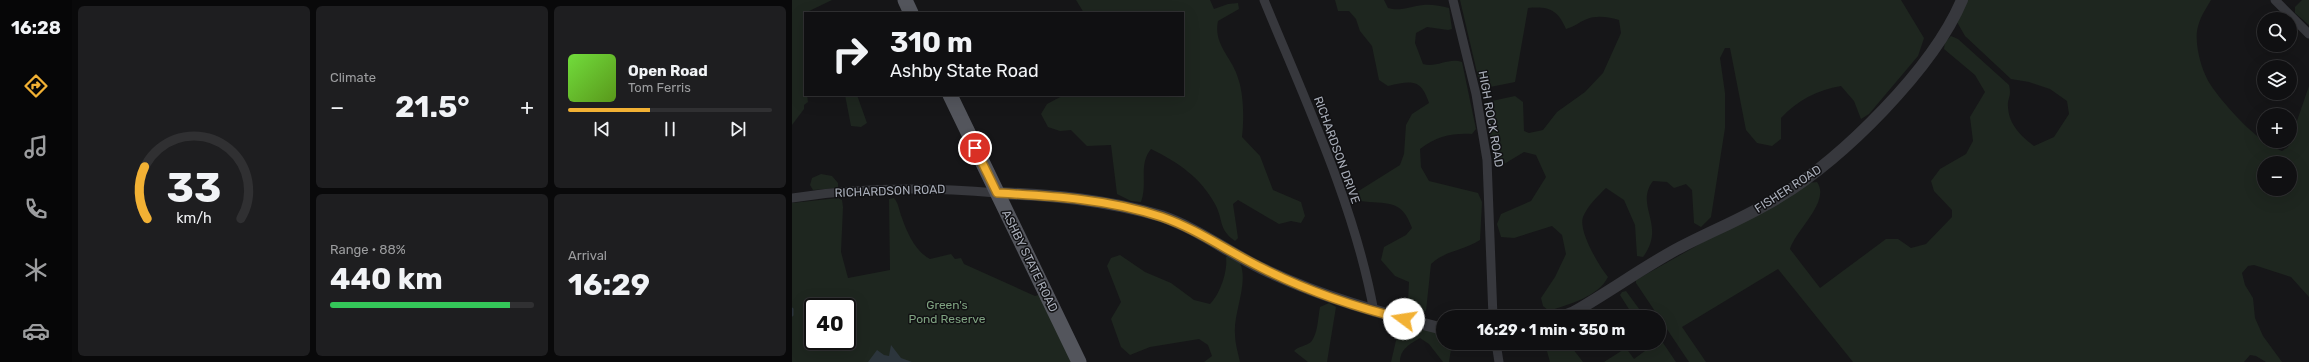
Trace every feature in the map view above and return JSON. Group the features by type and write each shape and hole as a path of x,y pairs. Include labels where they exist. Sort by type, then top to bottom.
{"main road":[{"path":"905,0 911,12"},
{"name":"ASHBY STATE ROAD","path":"950,96 1079,362"}],"street":[{"name":"RICHARDSON DRIVE","path":"1264,0 1339,186 1369,286 1374,312"},
{"name":"HIGH ROCK ROAD","path":"1453,0 1476,94 1488,168 1493,310"},
{"name":"FISHER ROAD","path":"1577,310 1677,250 1752,213 1811,176 1840,151 1912,78 1953,22 1962,0"},
{"path":"2274,0 2309,34"},
{"name":"RICHARDSON ROAD","path":"792,198 906,188 940,188 1079,199 1123,206 1163,217 1309,290 1374,312 1436,327"},
{"path":"1497,350 1499,362"}],"green space":[{"path":"792,0 832,0 807,12 804,12 804,96 807,96 808,102 804,105 804,109 792,125"},
{"path":"1076,0 1210,0 1214,9 1228,4 1238,3 1239,9 1218,21 1217,29 1218,37 1235,71 1240,85 1243,108 1242,137 1260,156 1273,190 1301,202 1305,216 1301,223 1291,221 1279,224 1238,200 1233,204 1238,238 1235,241 1226,233 1218,210 1203,186 1179,165 1151,149 1145,161 1144,188 1141,202 1131,201 1117,194 1111,145 1087,146 1071,130 1060,131 1048,127 1041,114 1047,104 1062,96 1184,96 1184,12 1083,12"},
{"path":"1335,0 1384,0 1388,8 1392,9 1426,5 1436,5 1449,8 1452,29 1448,30 1427,27 1416,33 1415,43 1423,64 1433,65 1452,61 1462,62 1476,129 1472,134 1458,134 1439,138 1420,149 1421,167 1429,181 1478,193 1482,202 1480,240 1474,244 1449,253 1431,264 1426,311 1417,312 1408,302 1409,282 1395,276 1381,260 1384,247 1406,235 1412,228 1408,218 1403,211 1392,204 1360,201 1357,192 1400,165 1404,154 1406,125 1412,114 1429,103 1426,95 1419,85 1414,83 1403,83 1388,86 1379,80 1372,46 1360,31 1356,19 1349,11 1338,11"},
{"path":"1460,0 1901,0 1924,38 1918,56 1869,114 1861,119 1854,101 1841,86 1824,90 1801,101 1781,118 1781,139 1772,146 1757,143 1746,130 1730,48 1725,48 1720,58 1725,93 1725,128 1711,217 1701,227 1694,223 1692,190 1686,184 1674,188 1667,182 1653,181 1648,190 1647,199 1652,225 1650,246 1643,257 1637,256 1635,225 1624,200 1606,188 1587,209 1582,223 1590,248 1608,277 1597,290 1590,295 1552,310 1548,310 1543,306 1541,298 1555,277 1566,254 1562,235 1552,226 1514,238 1501,237 1497,224 1501,214 1531,201 1546,177 1536,155 1524,152 1504,164 1495,165 1486,111 1487,102 1515,96 1523,102 1524,131 1529,133 1543,130 1557,112 1585,92 1603,73 1621,33 1619,20 1607,17 1595,17 1587,19 1566,29 1560,17 1556,13 1542,8 1528,8 1515,82 1490,87 1479,81"},
{"path":"1968,0 2211,0 2204,11 2197,31 2197,45 2202,67 2208,81 2218,95 2243,124 2257,135 2257,148 2274,148 2282,151 2286,148 2297,148 2297,121 2309,86 2309,297 2291,277 2254,265 2248,266 2242,273 2245,285 2253,298 2255,318 2263,336 2282,362 2266,362 2256,356 2250,355 2244,362 1853,362 1778,269 1682,327 1706,362 1689,362 1666,328 1666,310 1654,310 1636,283 1636,280 1808,183 1817,182 1820,190 1820,198 1811,216 1793,241 1790,249 1820,288 1886,239 1898,239 1911,248 1926,244 1952,217 1952,210 1934,191 1931,181 1940,169 1966,154 1973,141 1970,117 1985,92 1975,75 1944,49 1945,42 1951,36 1958,39 2009,85 2009,113 2016,130 2034,146 2054,137 2069,114 2067,101 2050,89 2029,82 2011,79 1965,36 1957,22"},
{"path":"2302,0 2309,0 2309,25 2297,15 2297,12 2295,12 2295,7"},
{"path":"845,96 857,96 867,123 861,127 851,126"},
{"path":"821,174 832,176 838,183 838,188 813,190 810,185 812,178"},
{"name":"Green's Pond Reserve","path":"838,198 842,200 841,252 848,278 890,270 889,199 894,198 909,236 920,252 925,256 930,259 951,254 955,259 961,258 964,264 1035,296 1042,294 1074,362 792,362 792,203"},
{"path":"1120,255 1145,272 1171,283 1194,300 1210,304 1214,300 1220,288 1226,269 1226,257 1231,255 1238,261 1240,263 1243,280 1235,326 1236,344 1240,362 1204,362 1212,356 1208,345 1199,339 1150,347 1130,355 1121,347 1111,319 1121,302 1107,266 1111,258"},
{"path":"1626,291 1640,310 1630,310 1620,295 1622,292"},
{"path":"1329,303 1336,307 1327,362 1308,362 1294,351 1311,342 1316,330 1320,307"},
{"path":"1411,326 1436,331 1436,350 1451,350 1449,362 1443,362 1429,344 1420,338 1404,350 1400,357 1400,362 1391,362 1398,332"},
{"path":"1666,347 1676,362 1604,362 1623,350 1627,350 1634,359 1646,350 1666,350"},
{"path":"1547,350 1574,350 1583,362 1550,362"}],"shaded area":[{"path":"891,345 901,358 912,362 868,362 877,350 884,355 889,356"}],"waterway":[{"path":"792,309 792,315"}],"route":[{"path":"975,148 997,193 1079,199 1123,206 1163,217 1261,268 1309,290 1374,312 1404,319"}]}
